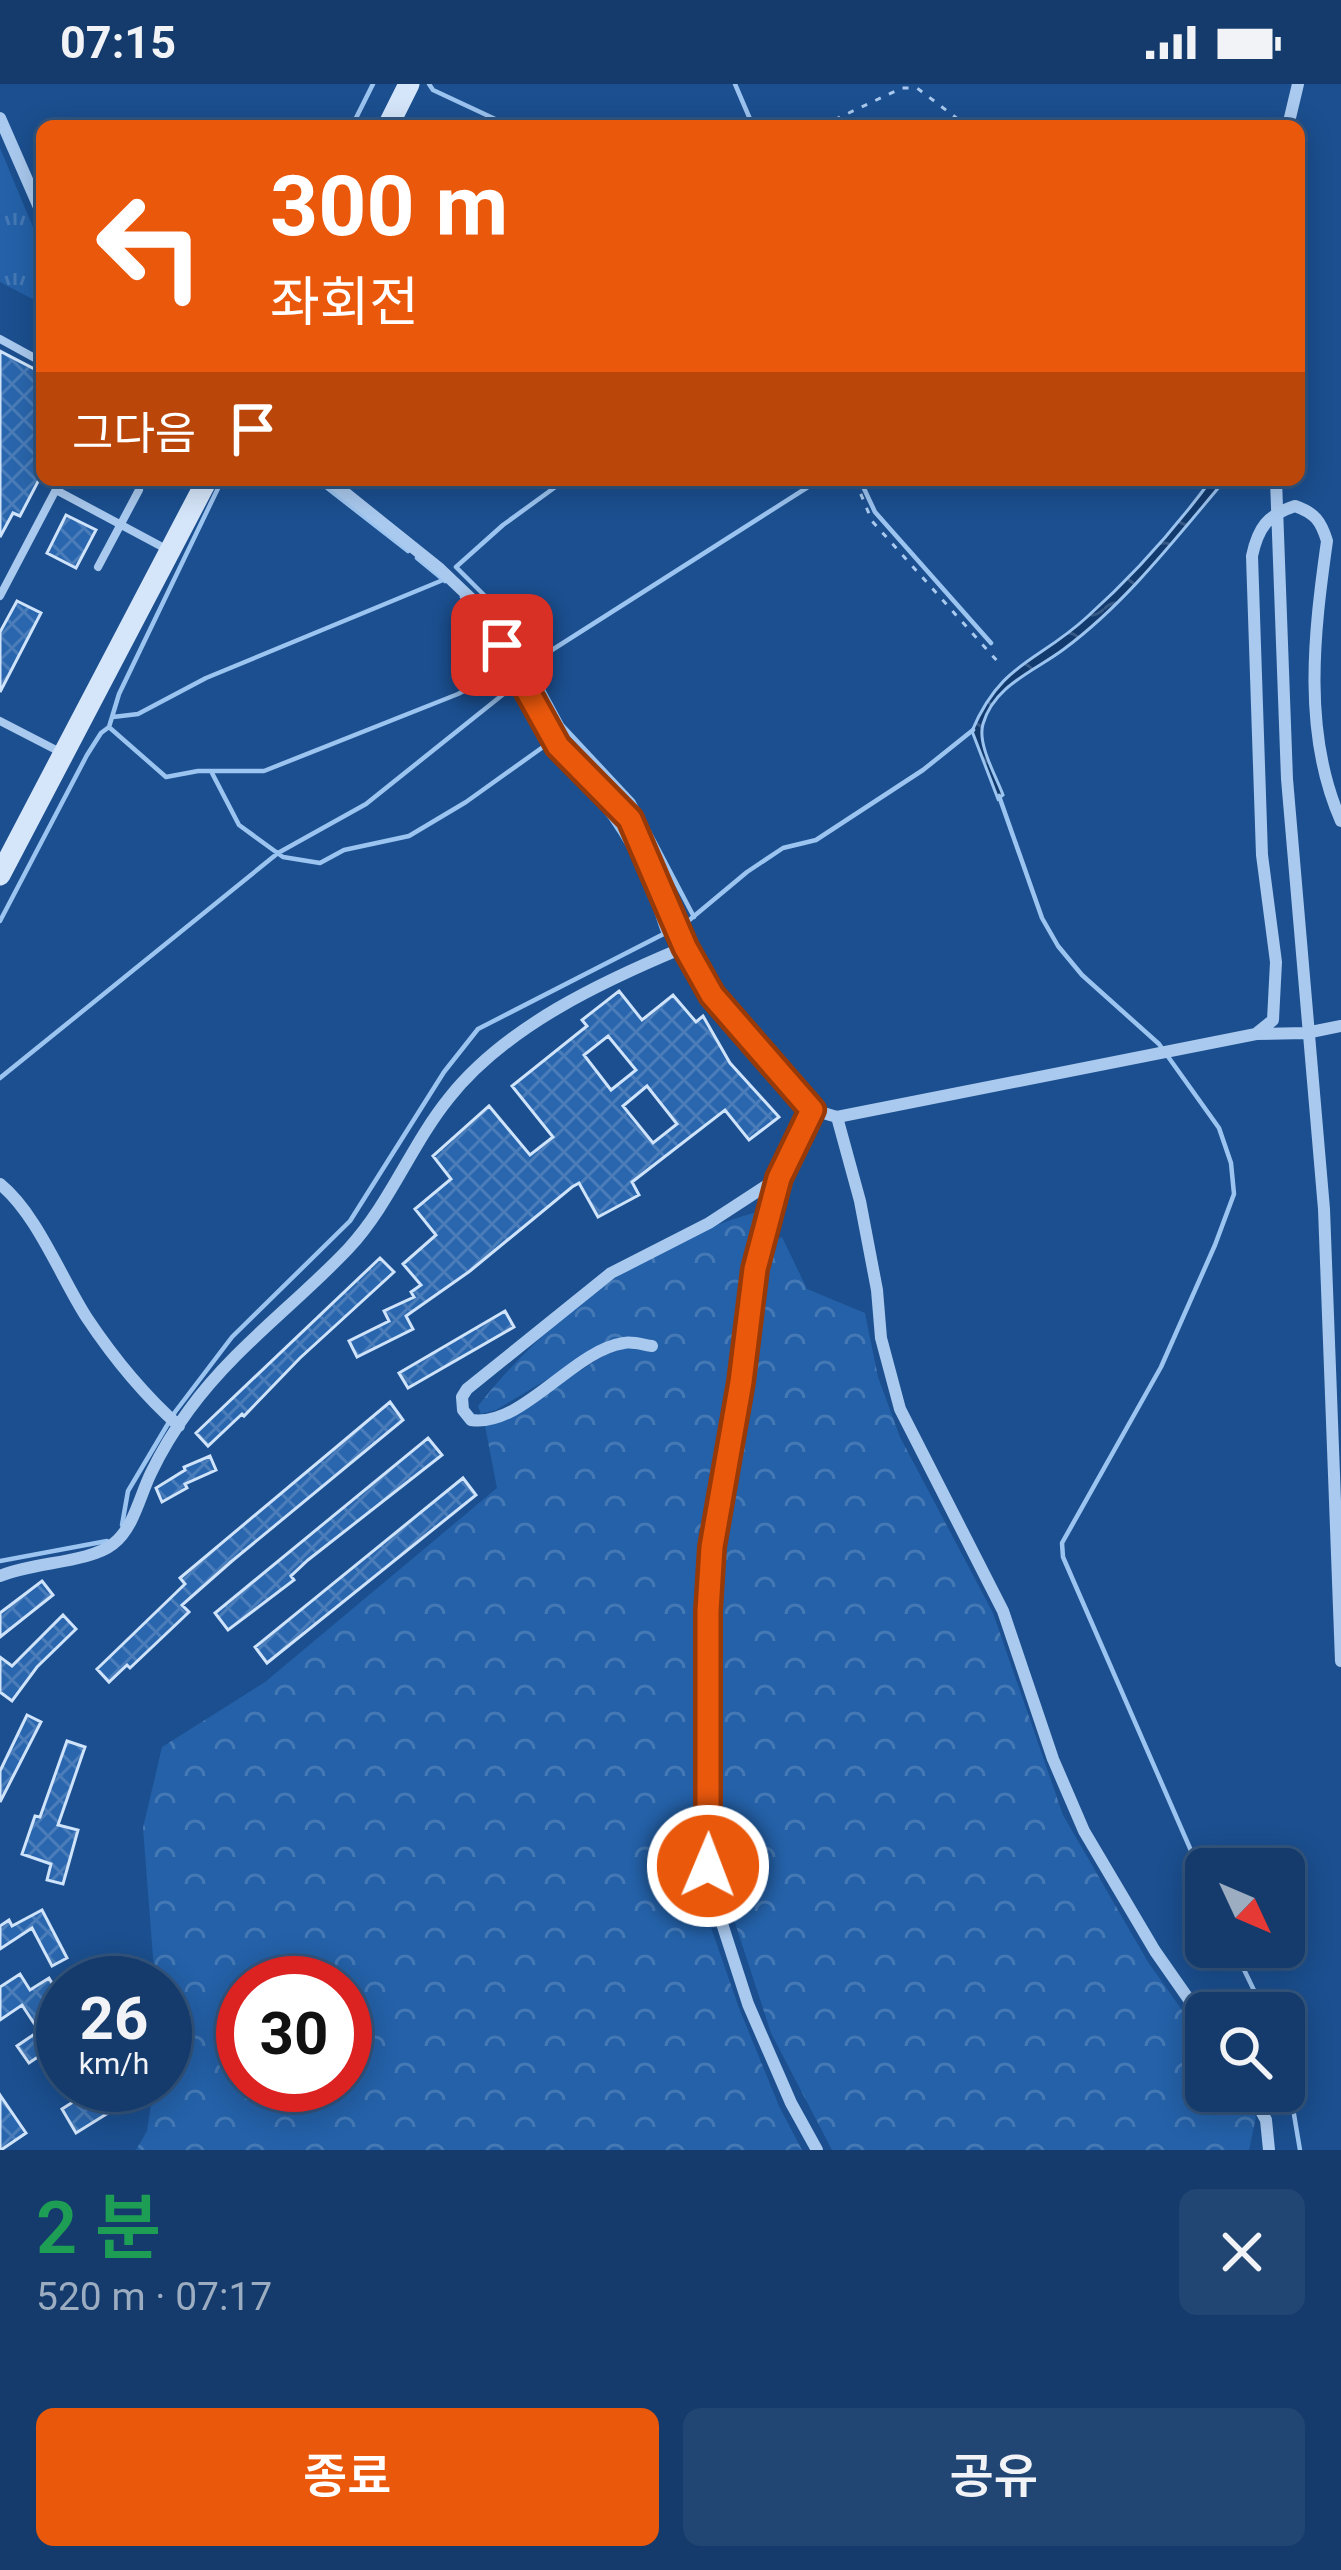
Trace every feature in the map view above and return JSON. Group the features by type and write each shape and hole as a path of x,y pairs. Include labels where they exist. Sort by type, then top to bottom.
{"street":[{"path":"391,120 409,84"},
{"path":"1289,120 1298,84"},
{"path":"0,118 36,200"},
{"path":"0,874 204,486"},
{"path":"337,486 440,568 483,610 558,746 630,819 683,942 712,995 812,1110 836,1117 1256,1034 1306,1033 1341,1026"},
{"path":"1276,486 1287,779 1324,1209 1341,1661"},
{"path":"1256,1034 1273,1020 1276,983 1262,855 1252,556 1257,533 1278,512 1295,506 1312,512 1327,541 1314,649 1314,701 1322,756 1341,821"},
{"path":"0,1576 21,1567 94,1555 116,1543 174,1421 253,1336 350,1248 385,1202 451,1096 500,1048 683,942"},
{"path":"812,1110 779,1178 755,1269 712,1547 708,1866 748,2004 817,2150"},
{"path":"836,1117 860,1201 881,1338 900,1409 1003,1611 1053,1760 1084,1831 1185,1994"},
{"path":"652,1346 625,1342 605,1350 497,1417 471,1420 463,1410 467,1389 610,1273 709,1223 779,1178"},
{"path":"0,1184 45,1244 88,1319 134,1380 174,1421"},
{"path":"1262,2112 1269,2150"}],"lane":[{"path":"0,340 36,359"},
{"path":"0,596 58,486"},
{"path":"56,490 170,551"},
{"path":"98,567 139,490"},
{"path":"0,721 63,754"}],"path":[{"path":"834,120 902,88 917,88 959,120"},
{"path":"857,486 872,521 999,663"}],"green space":[{"path":"0,148 36,235 36,301 0,282"},
{"path":"761,1211 746,1272 702,1557 698,1867 709,1922 739,2008 802,2150 136,2150 147,2131 150,2112 192,2112 192,1956 153,1956 143,1828 162,1747 265,1682 497,1488 485,1426 499,1422 605,1355 625,1348 654,1352 658,1343 652,1341 613,1340 496,1410 481,1414 478,1406 569,1313 680,1241"},
{"path":"782,1237 807,1289 865,1313 878,1377 900,1437 993,1613 1063,1815 1148,1962 1185,2014 1185,2112 1253,2112 1256,2117 1249,2150 832,2150 771,2033 719,1874 721,1531 774,1241"}],"water":[{"path":"1206,486 1220,486 1129,591 1087,631 1006,689 988,710 983,741 1003,795 998,799 972,731 983,708 1008,677 1069,632 1168,534"}],"building":[{"path":"0,351 36,370 36,485 20,516 13,513 0,537"},
{"path":"66,515 96,530 76,568 47,553"},
{"path":"17,601 41,613 0,692 0,632"},
{"path":"619,991 642,1020 673,995 696,1022 703,1016 730,1063 779,1117 749,1140 725,1110 632,1182 639,1195 598,1217 579,1183 406,1316 413,1329 357,1357 349,1341 389,1321 384,1311 414,1297 411,1292 421,1285 403,1264 436,1235 415,1209 451,1179 433,1156 489,1106 530,1155 553,1137 512,1086 587,1026 582,1020","holes":["608,1036 636,1070 611,1090 584,1055","647,1086 677,1124 653,1143 623,1106"]},
{"path":"380,1258 394,1272 208,1446 196,1433"},
{"path":"505,1311 514,1327 408,1388 399,1373"},
{"path":"390,1402 403,1420 182,1605 189,1612 109,1682 97,1669 185,1584 180,1578"},
{"path":"428,1438 442,1455 228,1630 215,1613"},
{"path":"210,1456 216,1470 185,1484 187,1488 162,1502 156,1488 184,1467"},
{"path":"463,1478 476,1495 267,1663 255,1647"},
{"path":"42,1581 53,1595 0,1637 0,1613"},
{"path":"63,1615 76,1629 37,1667 12,1701 0,1692 0,1657 12,1666"},
{"path":"27,1715 41,1722 0,1802 0,1771"},
{"path":"67,1741 85,1747 58,1825 78,1830 63,1884 47,1880 51,1864 22,1854"},
{"path":"42,1910 66,1956 47,1956 32,1928 0,1949 0,1926 9,1920 12,1926"},
{"path":"20,1974 30,1990 36,1986 36,2026 22,2005 0,2020 0,1987"},
{"path":"36,2033 36,2058 29,2063 17,2046"},
{"path":"0,2095 26,2133 1,2150 0,2150"},
{"path":"64,2112 110,2112 76,2133"}],"waterway":[{"path":"355,120 373,84"},
{"path":"429,84 497,120"},
{"path":"735,84 750,120"},
{"path":"0,921 87,755 109,727 119,694 219,486"},
{"path":"325,486 408,551"},
{"path":"557,486 456,567 501,612 562,725 633,801 694,917"},
{"path":"530,664 810,486"},
{"path":"863,486 875,512 991,643"},
{"path":"417,558 445,581"},
{"path":"113,717 138,714 206,678 443,580"},
{"path":"462,597 482,623 549,741"},
{"path":"110,728 166,777 198,771 264,771 458,694 507,668"},
{"path":"0,1078 278,853 366,804 516,684"},
{"path":"122,1525 128,1491 175,1412 232,1337 350,1221 444,1072 478,1029 687,922 747,872 783,848 816,840 923,770 973,730"},
{"path":"212,773 239,825 283,857 320,863 344,850 409,836 550,742"},
{"path":"567,764 630,849 664,934"},
{"path":"999,796 1042,918 1058,946 1082,975 1159,1044 1219,1128 1231,1163 1234,1194 1161,1367 1062,1543 1063,1557 1190,1848"},
{"path":"0,1561 107,1541"},
{"path":"1243,1968 1255,1992"},
{"path":"1294,2112 1300,2150"}],"route":[{"path":"502,645 558,746 630,819 685,947 712,995 812,1110 779,1178 755,1269 712,1547 708,1866"}]}
